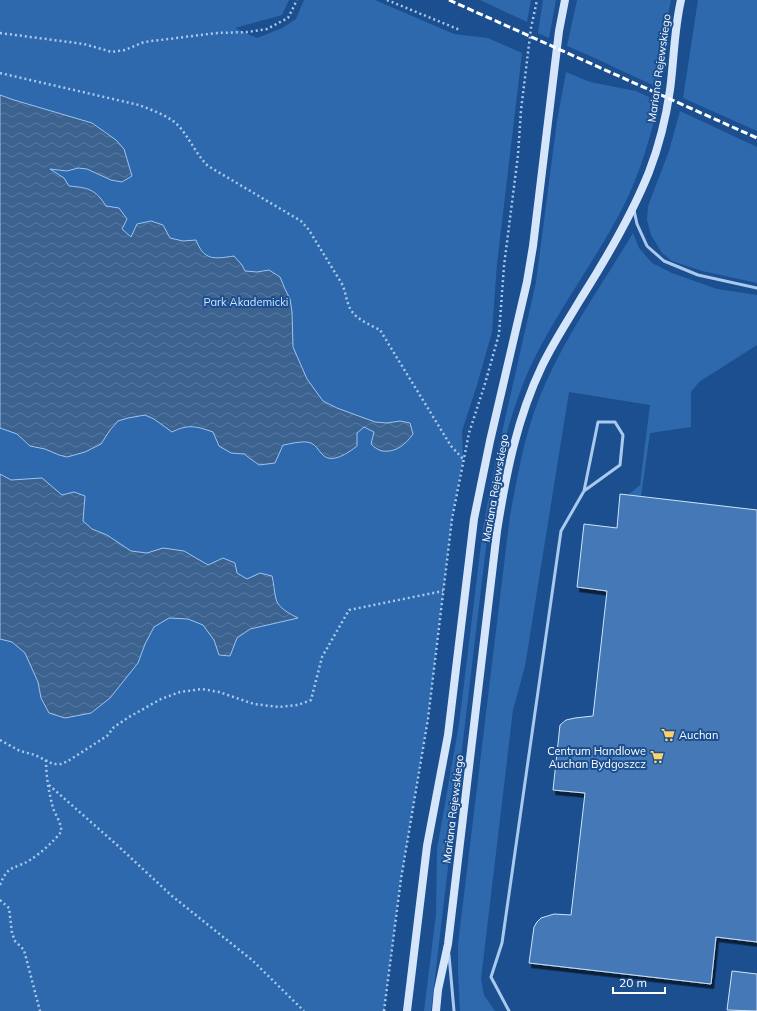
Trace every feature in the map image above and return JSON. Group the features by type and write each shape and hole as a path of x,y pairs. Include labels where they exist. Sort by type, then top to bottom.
{"street":[{"name":"Mariana Rejewskiego","path":"407,1011 427,846 448,735 474,519 490,441 527,282 533,246 559,31 565,0"},
{"name":"Mariana Rejewskiego","path":"436,1011 438,990 448,944 497,531 514,444 529,396 543,365 560,333 620,235 649,171 665,120 670,90 675,31 681,0"}],"lane":[{"path":"634,207 637,224 647,246 664,262 698,275 757,288"},
{"path":"509,1011 491,977 502,943 561,531 584,491 598,422 615,422 623,435 620,465 584,491"},
{"path":"448,944 454,1011"}],"path":[{"path":"0,33 84,44 112,52 125,50 144,42 217,33 247,32 267,29 288,18 297,0"},
{"path":"387,0 460,30"},
{"path":"384,1011 400,879 428,720 452,520 463,459 498,334 504,266 518,155 521,110 531,28 537,0"},
{"path":"0,73 139,105 158,113 174,122 182,130 200,159 208,166 301,221 309,230 346,291 352,311 367,323 380,330 451,446 463,459"},
{"path":"0,740 20,751 35,754 53,764 61,764 107,736 114,727 130,717 161,699 180,692 202,689 219,692 254,704 280,707 298,705 311,700 322,657 349,610 443,591"},
{"path":"0,885 6,872 11,868 30,860 61,832 62,827 54,810 48,784 46,760"},
{"path":"48,784 172,896 252,960 304,1011"},
{"path":"0,900 9,908 12,933 15,940 24,950 40,1011"}],"green space":[{"name":"Park Akademicki","path":"0,0 289,0 282,15 235,28 257,38 282,28 296,19 304,0 375,0 454,34 488,38 522,53 497,264 492,332 462,431 463,459 452,519 428,719 401,879 384,1011 0,1011"},
{"path":"480,0 531,0 527,22"},
{"path":"543,0 556,0 549,38 538,33"},
{"path":"577,0 671,0 660,88 567,46"},
{"path":"698,0 757,0 757,131 683,98"},
{"path":"566,72 590,82 636,91 659,102 635,182 600,249 562,309 538,351 520,391 508,430 498,469 488,530 431,1011 424,1011 436,914 437,849 459,724 483,528 496,459 536,282 557,121"},
{"path":"680,111 757,147 757,283 702,271 672,261 662,253 651,235 647,220 648,206 669,151"},
{"path":"633,233 639,248 652,263 672,273 717,289 757,295 757,345 699,382 691,392 691,427 650,433 641,497 628,495 640,485 650,405 569,392 525,666 513,710 481,979 484,995 495,1011 460,1011 458,944 510,515 521,458 530,425 550,374 576,326"}],"water":[{"path":"0,95 92,123 116,140 124,149 132,176 122,182 111,180 87,169 78,168 67,171 50,169 64,178 69,186 91,190 106,206 119,208 127,219 122,229 131,237 137,224 151,221 163,225 170,238 183,241 196,240 202,252 210,257 221,258 234,256 245,271 257,272 269,270 280,277 290,299 293,347 307,379 323,401 337,408 375,422 387,423 400,421 410,423 413,434 410,438 400,447 392,451 382,451 371,444 374,432 364,427 357,433 357,446 340,457 326,457 313,444 301,442 283,445 275,463 259,465 244,454 231,453 219,446 213,432 202,428 188,427 172,432 154,419 145,415 118,421 101,444 85,452 67,457 45,449 30,446 17,434 0,428"},
{"path":"0,474 11,480 42,478 62,495 74,492 85,496 83,521 92,529 107,535 131,551 147,553 163,548 184,551 208,565 223,558 235,563 237,573 247,579 260,573 272,576 277,602 291,615 298,618 250,629 237,638 230,656 219,655 214,640 203,625 188,619 169,618 154,627 145,644 138,663 110,698 91,713 65,718 49,713 41,698 38,682 25,653 12,642 0,639"}],"building":[{"name":"Centrum Handlowe Auchan Bydgoszcz","path":"620,494 757,510 757,942 716,937 711,984 529,963 534,927 537,922 541,918 554,914 571,915 585,793 553,790 560,725 566,720 593,716 607,591 577,587 584,524 617,528"},
{"path":"732,971 757,974 757,1011 727,1010"}],"railway":[{"path":"449,0 757,138"}],"place":[{"name":"Auchan","path":"668,735"},
{"name":"Centrum Handlowe Auchan Bydgoszcz","path":"657,757"}]}
